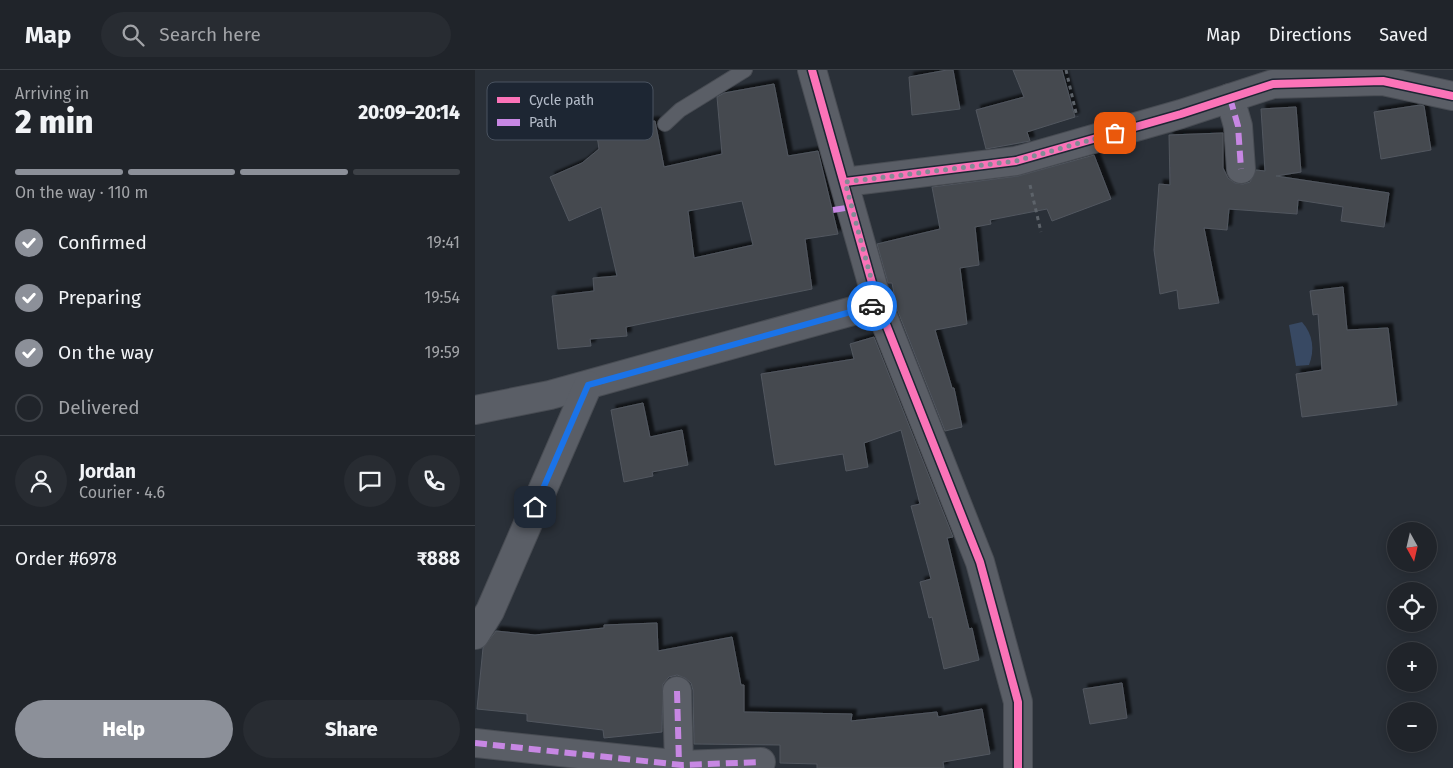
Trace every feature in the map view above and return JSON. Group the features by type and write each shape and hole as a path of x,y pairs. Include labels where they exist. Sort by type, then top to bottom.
{"street":[{"path":"812,70 878,304 981,567 1018,702 1018,768"},
{"path":"845,182 1024,158 1273,84 1383,82 1453,96"},
{"path":"1230,98 1238,126 1241,169"},
{"path":"475,410 550,395 878,304"},
{"path":"475,635 490,611 588,385"},
{"path":"677,691 679,764"},
{"path":"475,742 679,764 761,762"}],"lane":[{"path":"665,124 680,110 745,70"}],"path":[{"path":"1066,70 1083,142"},
{"path":"1024,158 1041,232"}],"water":[{"path":"1302,322 1311,337 1312,354 1309,365 1296,366 1289,325"}],"building":[{"path":"953,70 960,109 912,115 909,77"},
{"path":"1013,70 1062,70 1075,117 1027,132 1030,141 986,149 976,110 1024,97"},
{"path":"774,84 788,156 818,151 838,234 805,239 812,289 626,327 627,336 590,339 591,346 558,349 552,296 594,291 593,278 617,276 601,207 569,221 550,177 582,163 599,149 598,140 653,140 653,121 655,121 664,167 722,154 717,97 724,93","holes":["742,201 753,245 694,258 688,211"]},
{"path":"1424,106 1431,150 1381,159 1374,112"},
{"path":"1296,107 1301,172 1276,176 1389,193 1384,227 1341,221 1343,207 1298,200 1297,214 1229,209 1227,230 1204,228 1219,303 1179,309 1177,290 1160,294 1154,250 1159,184 1170,185 1169,135 1223,133 1223,168 1228,178 1235,183 1243,184 1250,182 1256,170 1265,171 1261,109"},
{"path":"1094,155 1111,199 1052,221 1047,209 990,220 991,224 975,227 979,265 960,268 967,324 935,330 952,388 954,388 962,427 945,431 897,309 892,283 888,283 877,244 940,229 932,187 1018,176"},
{"path":"1343,287 1347,330 1388,328 1397,405 1302,417 1296,374 1322,370 1318,314 1313,315 1310,291"},
{"path":"874,337 953,537 947,538 969,629 972,628 979,660 944,669 932,617 929,618 920,582 931,579 911,506 920,504 901,430 864,443 868,467 846,471 843,454 775,465 761,374 854,359 850,344"},
{"path":"643,403 650,437 682,430 688,465 652,472 653,476 624,482 611,410"},
{"path":"657,623 658,651 732,637 741,685 744,685 744,712 852,714 851,721 937,712 938,717 982,709 990,754 943,762 944,768 817,768 817,764 780,763 780,745 694,744 693,690 691,683 677,675 669,677 663,684 662,732 604,738 603,730 527,721 527,714 477,709 483,648 496,631 535,635 604,628 604,625"},
{"path":"1122,683 1127,718 1090,724 1083,689"}],"marked path":[{"path":"1230,98 1238,126 1241,169"},
{"path":"833,210 852,207"},
{"path":"677,691 679,764"},
{"path":"475,743 682,765 761,762"}],"cycle path":[{"path":"812,70 878,304 980,562 1018,702 1018,768"},
{"path":"845,182 1016,161 1181,114 1273,84 1383,81 1453,96"}],"way so far":[{"path":"872,306 878,304 845,182 1016,161 1115,133"}],"route":[{"path":"535,507 588,385 872,306"}]}
